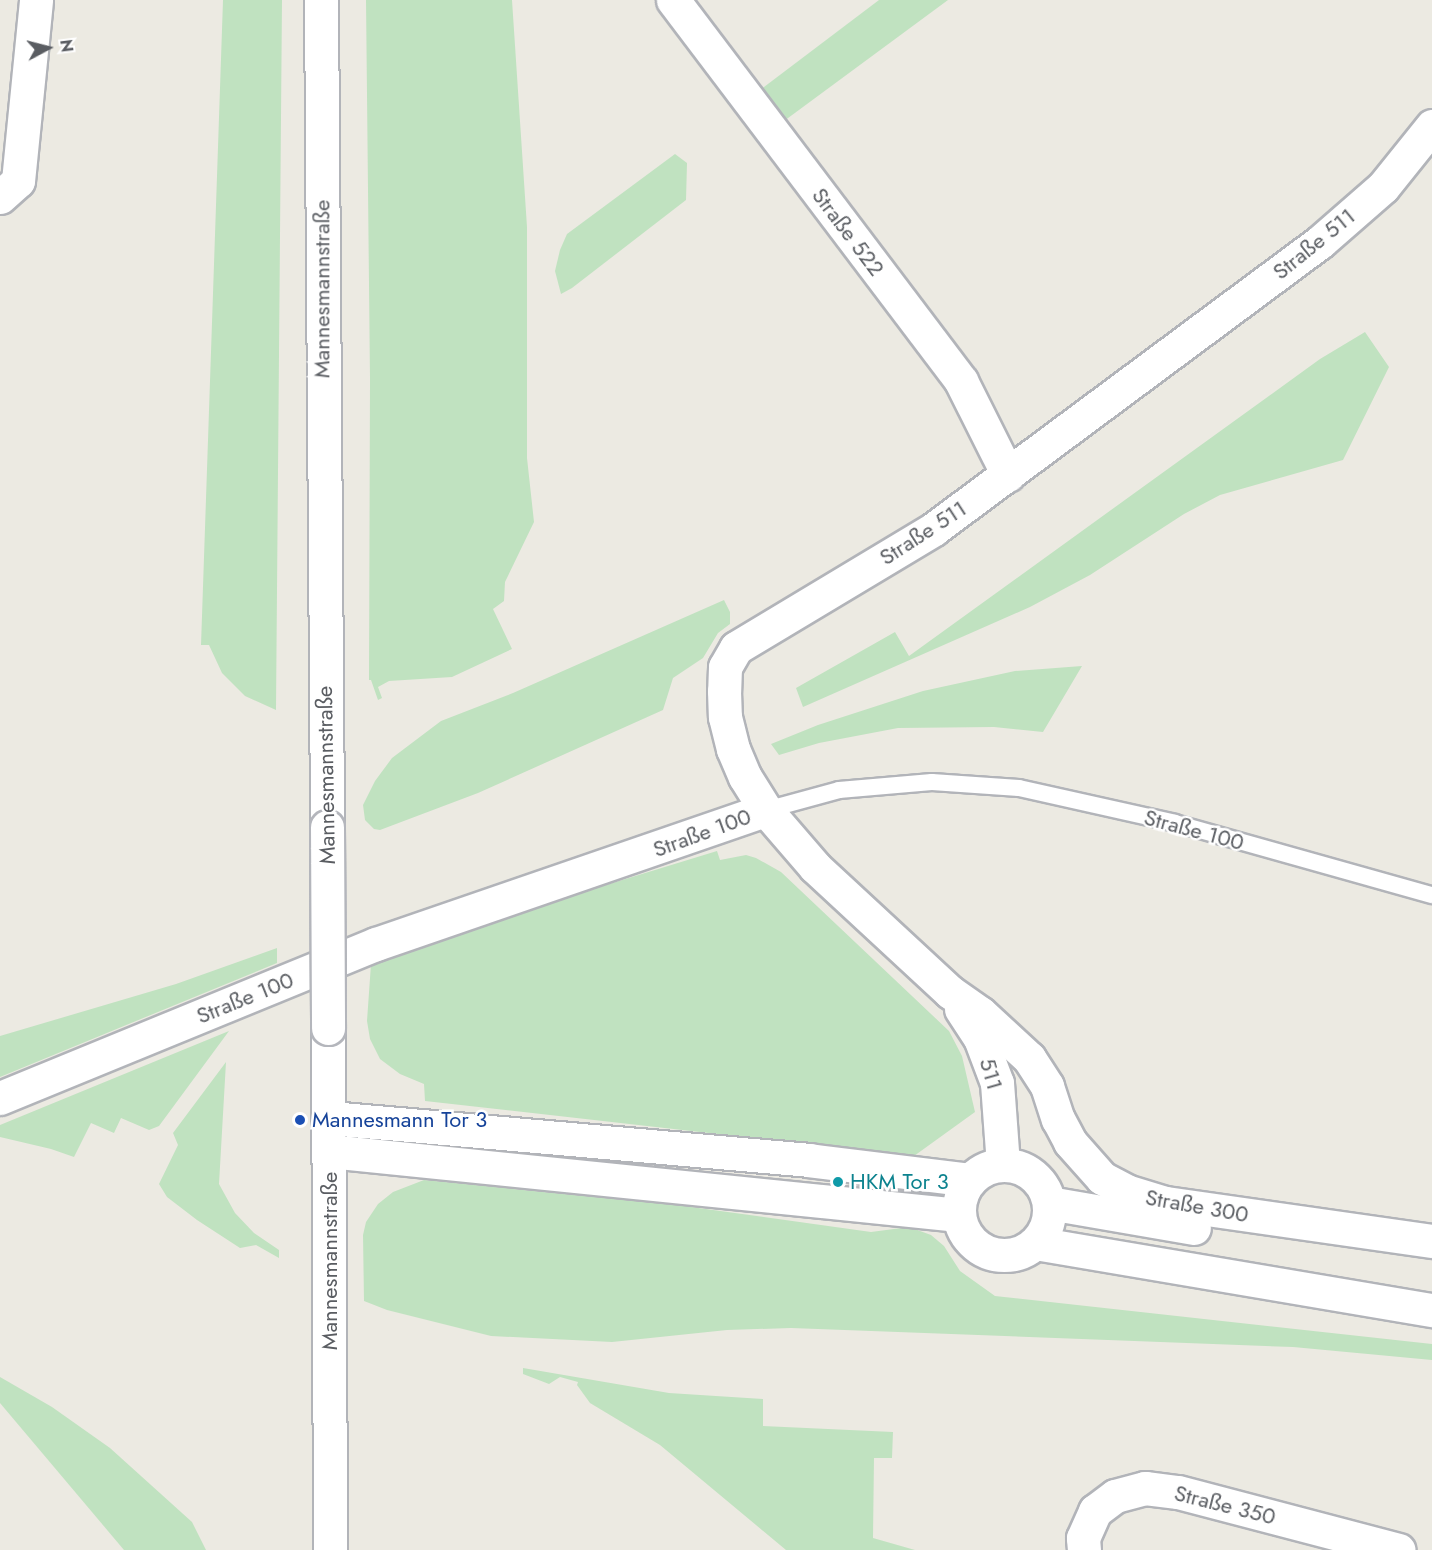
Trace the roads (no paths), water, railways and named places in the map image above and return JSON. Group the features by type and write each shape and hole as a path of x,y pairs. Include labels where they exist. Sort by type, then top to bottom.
{"street":[{"path":"0,197 18,181 36,0"},
{"name":"Mannesmannstraße","path":"321,0 324,639 330,1118 330,1550"},
{"name":"Straße 522","path":"673,0 961,381 1008,475"},
{"name":"Straße 511","path":"950,993 815,867 766,810 745,777 734,749 725,717 725,667 736,648 934,529 1320,242 1383,187 1432,126"},
{"name":"Straße 100","path":"0,1098 376,944 766,810"},
{"name":"511","path":"950,993 980,1038 997,1083 1003,1165"},
{"name":"Straße 300","path":"950,993 980,1013 1029,1058 1047,1086 1058,1119 1070,1142 1102,1178 1126,1191 1165,1203 1432,1241"},
{"path":"330,1118 808,1160 970,1180"},
{"path":"329,1151 959,1215"},
{"path":"1003,1165 1022,1169 1038,1180 1049,1203 1049,1218 1044,1231 1035,1243 1023,1251 1010,1255 996,1254 982,1249 971,1241 963,1229 959,1215 960,1203 970,1180 980,1172 1003,1165"},
{"path":"1049,1203 1154,1224 1267,1238 1349,1246 1432,1246"},
{"path":"1035,1243 1432,1310"},
{"name":"Straße 350","path":"1084,1550 1083,1538 1095,1511 1115,1496 1145,1488 1178,1492 1399,1550"}],"lane":[{"name":"Straße 100","path":"766,810 839,790 932,782 1019,788 1174,823 1432,895"}],"place":[{"name":"Mannesmann Tor 3","path":"300,1120"},
{"name":"HKM Tor 3","path":"838,1182"}]}
